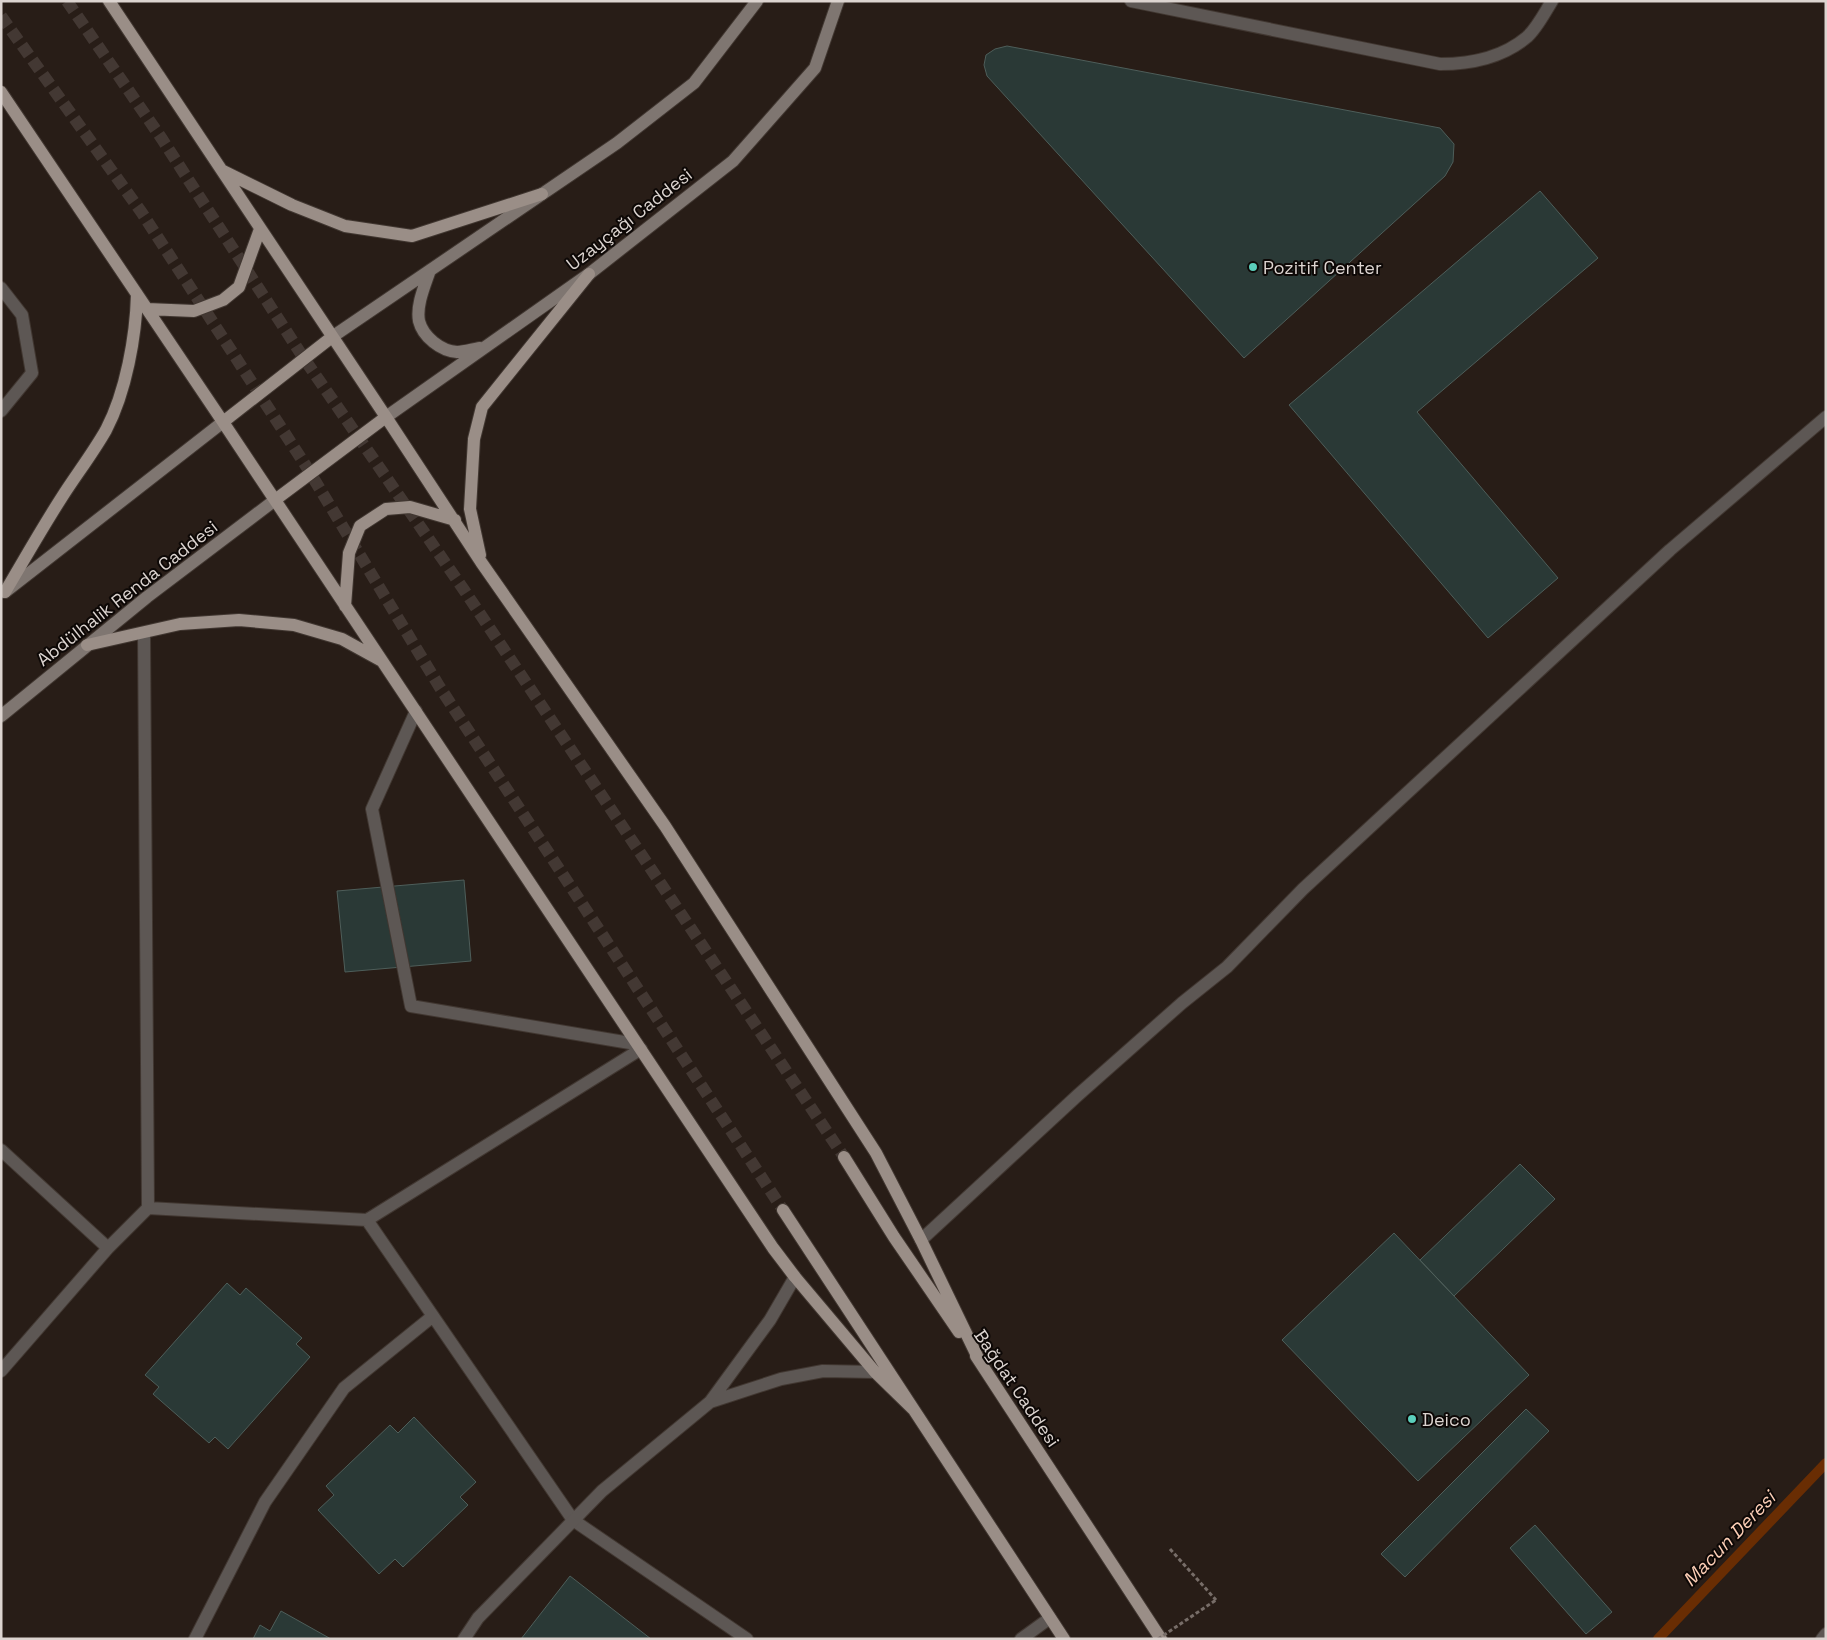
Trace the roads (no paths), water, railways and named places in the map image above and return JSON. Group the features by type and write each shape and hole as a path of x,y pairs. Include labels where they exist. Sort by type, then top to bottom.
{"main road":[{"path":"109,1 455,520 481,562 670,835 876,1154 921,1240 980,1362"},
{"path":"3,593 332,337 617,143 694,83 757,1"},
{"name":"Uzayçağı Caddesi","path":"386,417 589,274 732,161 815,68 838,1"},
{"path":"1,92 536,889 682,1113 773,1248 874,1372 913,1409"},
{"path":"222,171 292,205 345,226 412,236 542,194"},
{"path":"147,309 194,311 223,300 239,287 260,229"},
{"path":"430,270 421,300 419,320 424,332 434,343 446,350 458,352 486,347"},
{"path":"481,562 470,509 474,439 482,407 589,274"},
{"path":"3,593 106,430 129,362 135,326 137,294"},
{"path":"275,500 386,417"},
{"name":"Abdülhalik Renda Caddesi","path":"1,716 147,597 275,500"},
{"path":"346,606 349,553 360,526 386,509 410,507 455,520"},
{"path":"87,645 180,624 239,620 294,625 342,639 384,662"},
{"name":"Bağdat Caddesi","path":"844,1157 894,1237 980,1362 1159,1639"},
{"path":"783,1210 1064,1639"}],"street":[{"path":"1131,1 1440,64 1455,64 1486,59 1509,50 1529,36 1552,1"},
{"path":"1,288 22,315 32,373 1,410"},
{"path":"921,1240 1078,1095 1182,1003 1227,967 1303,889 1670,550 1826,418"},
{"path":"1,1371 108,1248 148,1208 144,633"},
{"path":"416,711 372,809 410,1006 639,1047"},
{"path":"148,1208 367,1220 639,1047"},
{"path":"1,1150 108,1248"},
{"path":"367,1220 573,1520 747,1639"},
{"path":"464,1639 478,1618 602,1491 710,1402 770,1320 795,1277"},
{"path":"195,1639 265,1502 344,1388 433,1316"},
{"path":"710,1402 781,1379 823,1371 874,1372"},
{"path":"1021,1639 1050,1618"},
{"path":"1822,1639 1826,1634"}],"waterway":[{"name":"Macun Deresi","path":"1658,1639 1826,1463"}],"tunnel":[{"path":"67,1 162,139 303,357 464,590 844,1157"},
{"path":"1,16 142,213 306,466 439,686 783,1210"}],"place":[{"name":"Pozitif Center","path":"1253,267"},
{"name":"Deico","path":"1412,1419"}]}
